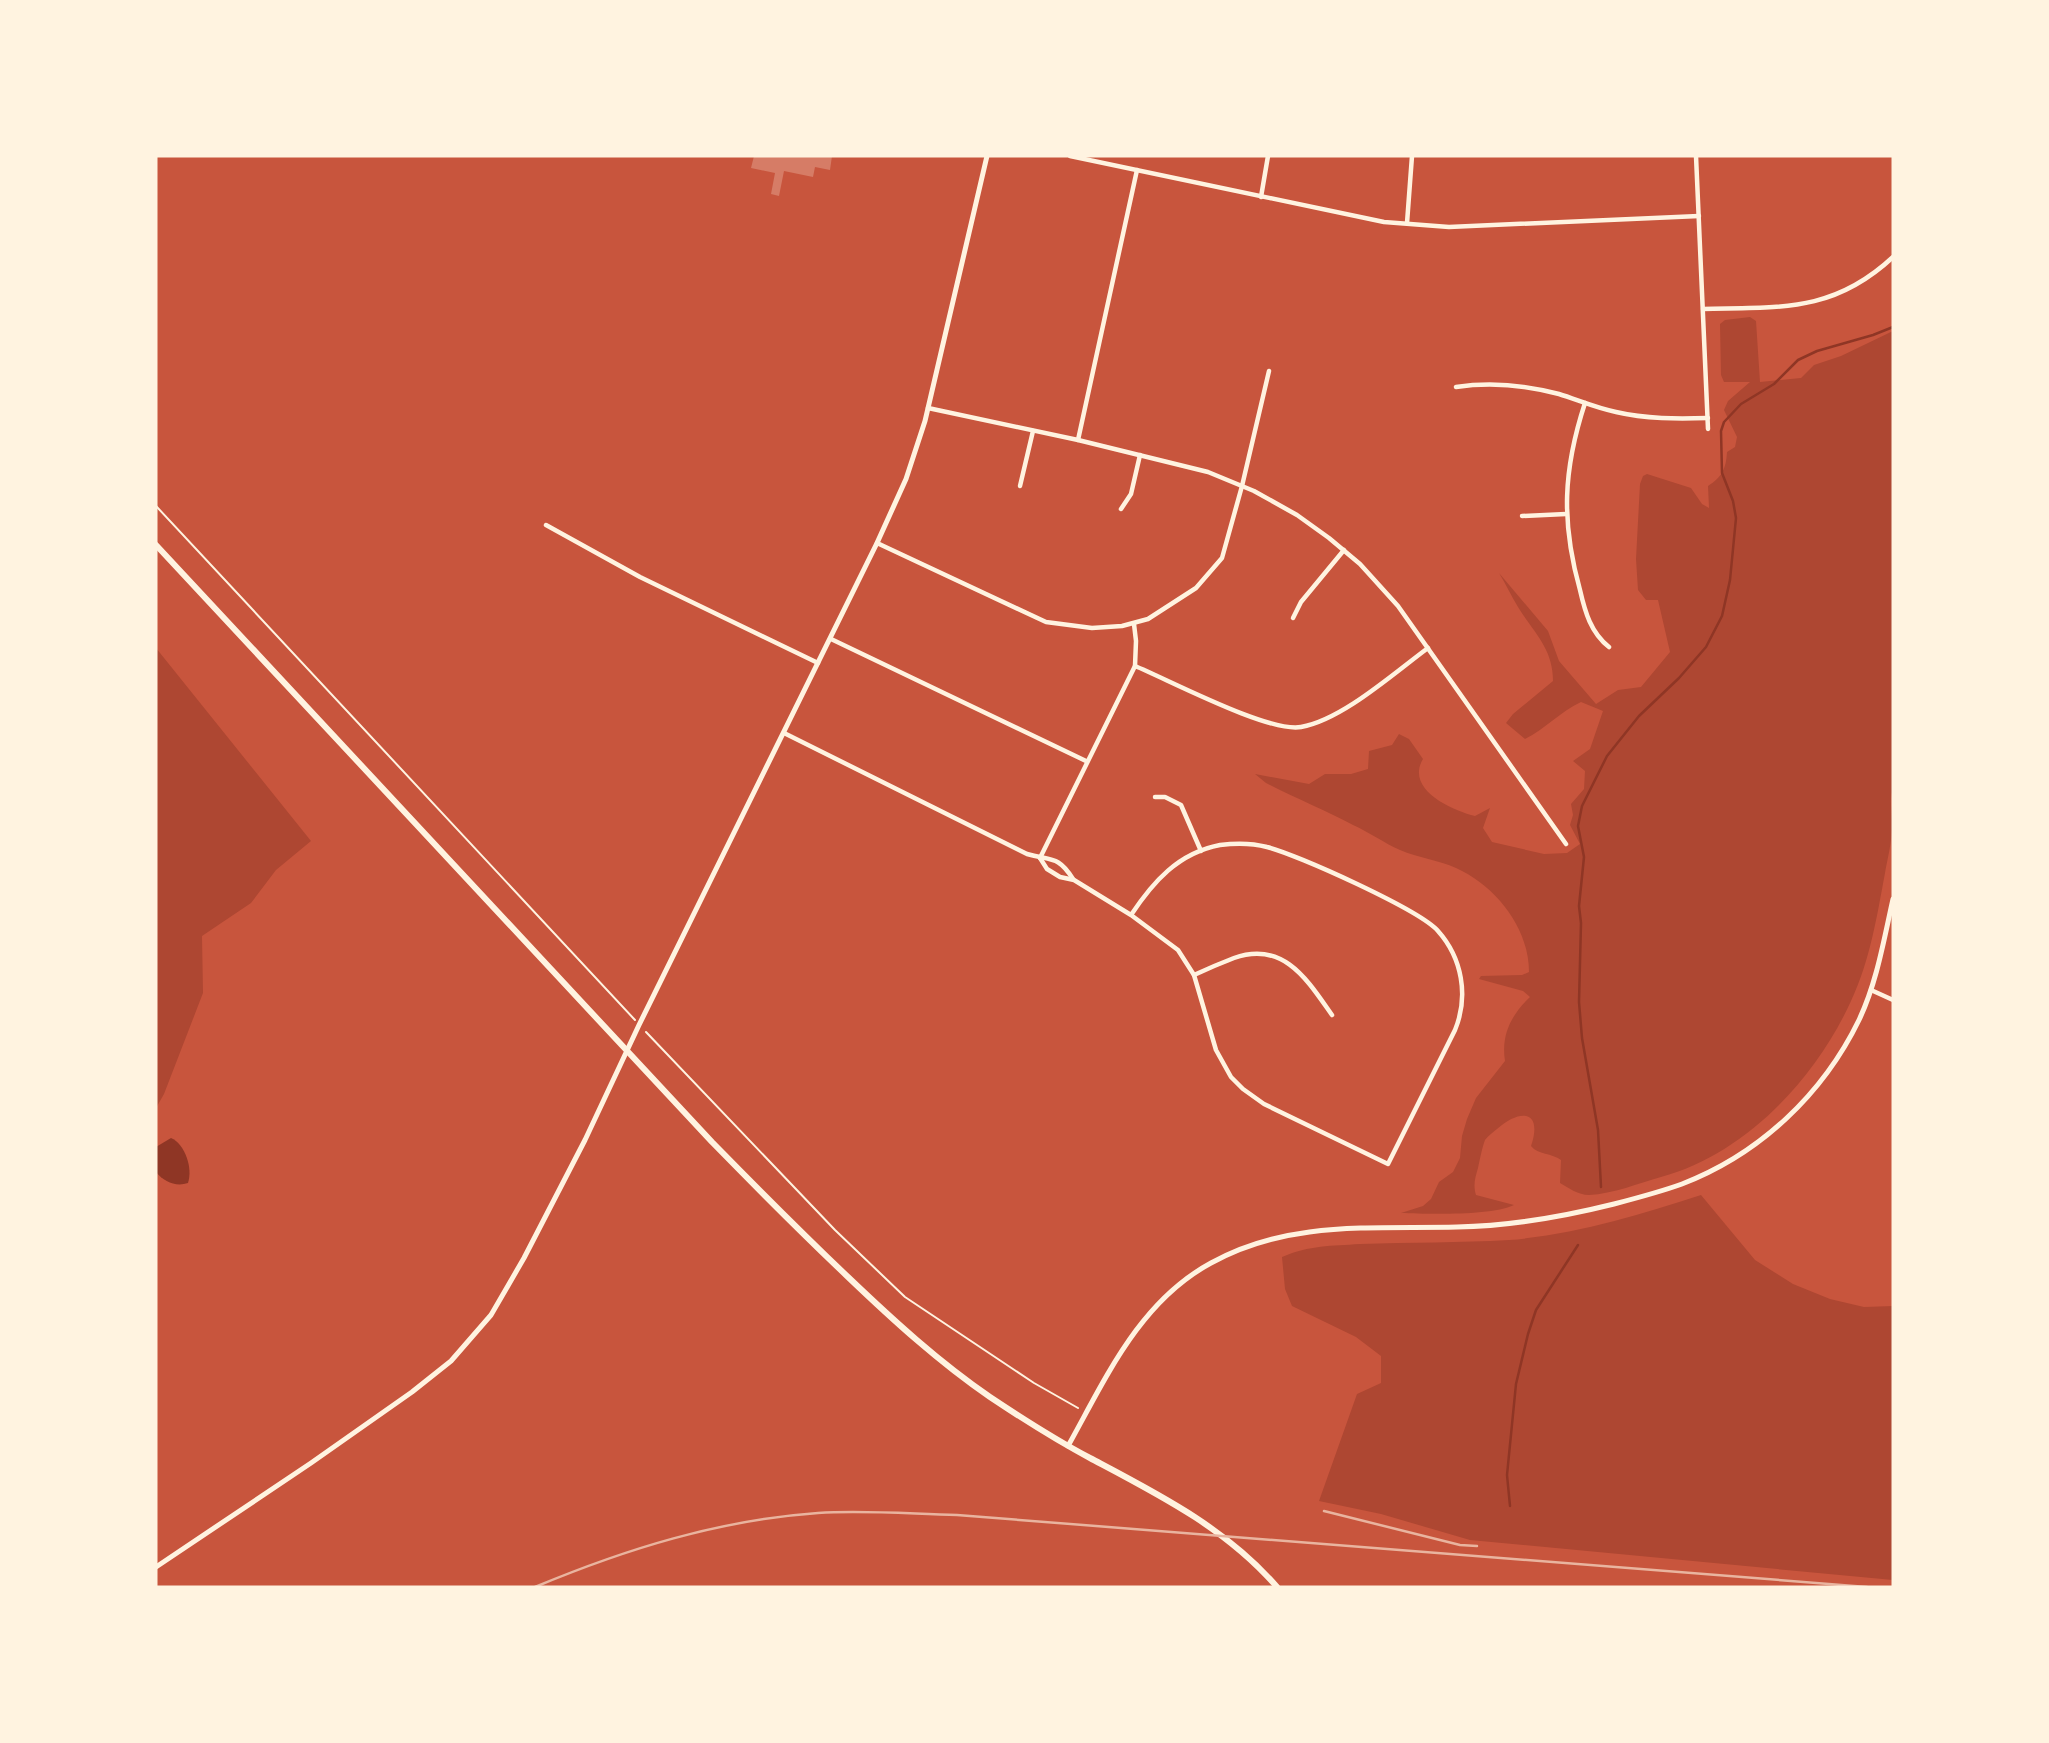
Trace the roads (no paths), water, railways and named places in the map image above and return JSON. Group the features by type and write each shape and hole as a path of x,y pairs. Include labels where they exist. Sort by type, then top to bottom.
{"main road":[{"path":"156,545 627,1052 778,1210 888,1315 949,1367 987,1395 1068,1446 1190,1513 1244,1553 1277,1587"}],"street":[{"path":"156,1567 383,1414 451,1361 491,1315 585,1140 639,1025 877,544 905,479 928,408 987,156"},
{"path":"1070,156 1347,215 1407,223 1449,227 1699,216"},
{"path":"1261,197 1268,156"},
{"path":"1407,223 1412,156"},
{"path":"1696,156 1708,429"},
{"path":"1078,440 1137,170"},
{"path":"1703,309 1777,307 1829,298 1864,282 1893,257"},
{"path":"877,544 1046,622 1092,628 1134,624 1148,619 1196,588 1222,558 1269,371"},
{"path":"1456,387 1483,384 1511,386 1546,391 1629,415 1671,419 1708,418"},
{"path":"1585,403 1570,454 1565,495 1566,514 1569,543 1583,604 1592,629 1609,647"},
{"path":"928,408 1078,440 1208,472 1242,486 1297,515 1344,550 1381,586 1566,844"},
{"path":"1020,485 1033,431"},
{"path":"1121,509 1131,494 1140,455"},
{"path":"1522,516 1566,514"},
{"path":"546,525 640,577 818,663"},
{"path":"1293,618 1301,602 1344,550"},
{"path":"1040,858 1135,666 1134,624"},
{"path":"831,639 1086,761"},
{"path":"1135,666 1243,714 1272,724 1299,728 1333,716 1428,648"},
{"path":"783,733 1027,854 1052,858 1065,867 1074,880"},
{"path":"1155,797 1165,797 1181,805 1201,851"},
{"path":"1040,858 1047,869 1060,877 1074,880 1172,944 1194,975 1216,1050 1231,1077 1242,1089 1264,1104 1388,1164 1461,1014 1461,976 1445,940 1432,925 1410,911 1281,851 1258,845 1236,844 1201,851 1178,862 1158,878 1131,915"},
{"path":"1068,1446 1136,1329 1166,1296 1209,1263 1251,1245 1293,1233 1518,1223 1584,1212 1682,1184 1737,1157 1777,1127 1798,1107 1836,1061 1871,990 1893,899"},
{"path":"1194,975 1235,957 1258,954 1280,959 1302,973 1332,1015"},
{"path":"1871,990 1893,1000"}],"waterway":[{"path":"1601,1187 1598,1130 1582,1038 1579,1002 1579,906 1584,857 1578,826 1582,806 1607,756 1639,716 1679,678 1706,647 1722,616 1730,580 1736,518 1733,501 1722,473 1721,431 1724,422 1741,404 1774,384 1798,360 1817,351 1893,327"},
{"path":"1510,1506 1507,1475 1516,1384 1528,1334 1536,1310 1578,1245"}],"railway":[{"path":"1324,1511 1460,1545 1477,1546"},
{"path":"535,1587 604,1560 709,1529 781,1517 853,1512 957,1515 1867,1587"}]}
